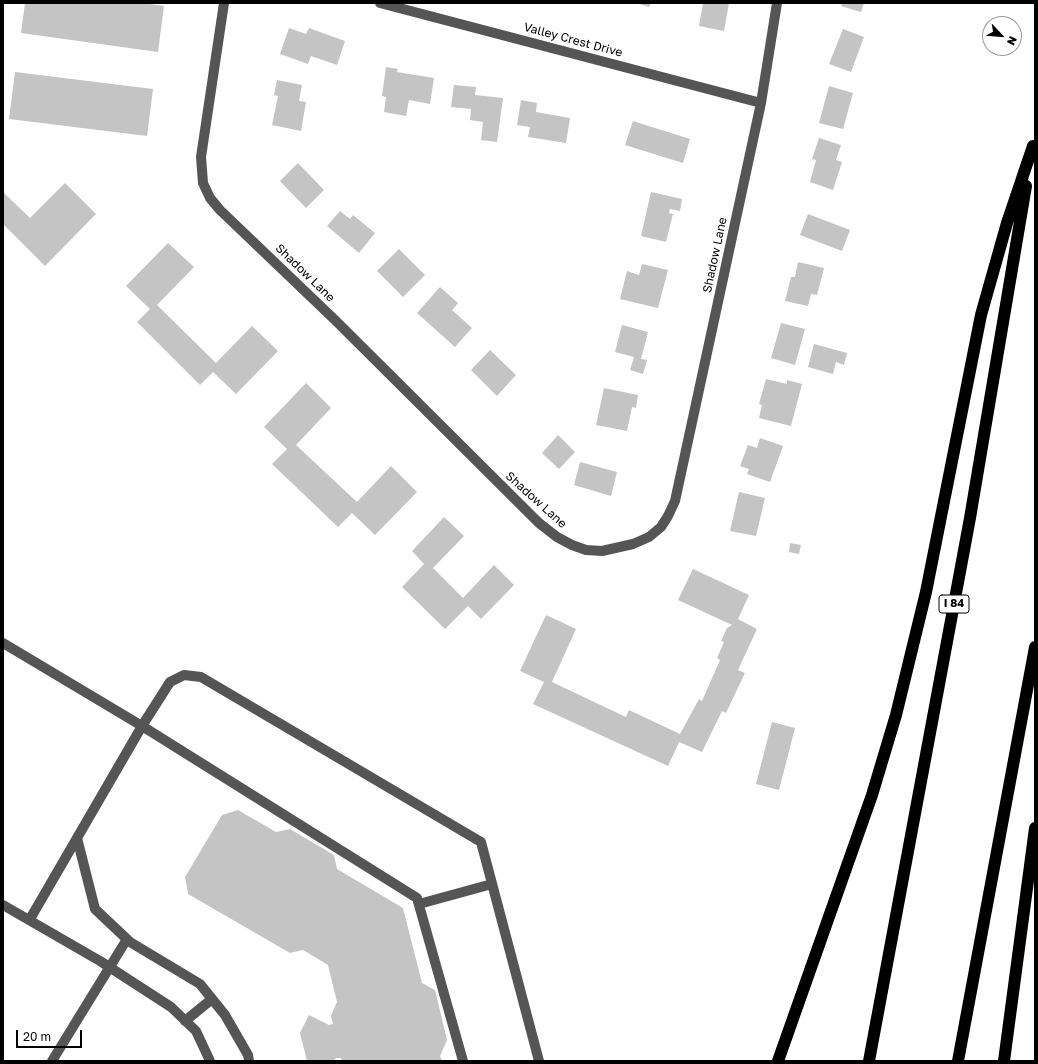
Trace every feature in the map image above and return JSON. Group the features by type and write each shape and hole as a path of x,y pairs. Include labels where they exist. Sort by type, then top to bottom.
{"highway":[{"path":"778,1061 872,795 896,715 924,600 981,315 1007,223 1034,140"},
{"name":"I 84","path":"868,1061 969,526 1034,140"},
{"path":"958,1061 1035,647"},
{"path":"1004,1061 1035,828"}],"street":[{"name":"Shadow Lane","path":"224,3 201,157 203,183 210,198 539,523 557,537 586,550 602,551 617,549 649,537 661,527 675,501 761,103 777,3"},
{"name":"Valley Crest Drive","path":"380,3 761,103"},
{"path":"3,643 142,726 417,898 463,1061"},
{"path":"30,919 142,726 170,682 184,675 201,677 481,842 539,1061"},
{"path":"76,838 95,909 127,939 200,984 225,1015 248,1055 248,1061"},
{"path":"419,904 492,884"},
{"path":"3,904 109,967 171,1007 196,1031 210,1061"},
{"path":"52,1061 127,939"},
{"path":"185,1021 212,999"}],"building":[{"path":"25,3 142,3 164,6 158,52 21,33"},
{"path":"636,3 651,3 649,7"},
{"path":"703,3 729,3 724,31 699,26"},
{"path":"842,3 864,3 861,12 841,6"},
{"path":"289,28 306,34 309,28 345,41 337,65 311,56 308,64 280,54"},
{"path":"843,29 864,37 851,72 829,64"},
{"path":"386,67 398,69 397,72 434,78 430,104 409,100 406,116 384,112 386,97 382,96"},
{"path":"15,72 153,89 147,136 9,119"},
{"path":"277,80 302,85 299,101 306,102 301,131 272,125 278,96 274,95"},
{"path":"454,85 476,87 475,95 503,98 497,142 481,140 483,122 470,120 471,109 451,107"},
{"path":"829,86 853,93 843,129 819,123"},
{"path":"521,100 537,103 536,112 570,118 566,143 528,137 530,127 517,125"},
{"path":"633,121 690,139 683,163 625,145"},
{"path":"819,138 841,145 836,160 842,162 833,190 810,182 816,160 812,159"},
{"path":"298,163 324,190 306,208 280,181"},
{"path":"65,183 96,214 45,266 3,224 3,192 30,218"},
{"path":"651,192 682,199 680,211 670,209 669,213 673,214 666,242 641,236"},
{"path":"340,211 350,219 353,215 375,233 359,253 327,226"},
{"path":"808,214 850,230 842,251 800,235"},
{"path":"168,243 194,267 157,305 216,363 252,326 278,351 236,394 213,372 200,385 137,322 150,309 126,286"},
{"path":"399,249 425,275 403,297 377,271"},
{"path":"798,262 824,268 817,295 811,294 808,306 785,301 791,277 795,277"},
{"path":"642,264 668,270 658,308 620,299 627,271 639,275"},
{"path":"440,287 458,303 452,310 472,328 455,347 417,313"},
{"path":"781,323 805,329 795,365 771,358"},
{"path":"622,325 648,332 641,359 647,360 643,374 630,370 634,357 615,352"},
{"path":"814,344 847,353 844,365 836,362 833,374 808,367"},
{"path":"490,350 516,375 497,396 471,370"},
{"path":"766,379 787,384 787,380 802,384 791,426 759,418 762,405 759,404"},
{"path":"306,383 331,408 296,445 357,502 391,466 417,492 375,535 352,513 338,527 272,464 287,449 264,427"},
{"path":"604,388 638,395 636,408 632,407 627,431 596,425"},
{"path":"558,435 575,452 559,469 542,453"},
{"path":"760,438 783,446 770,482 747,474 749,469 740,466 748,445 757,448"},
{"path":"580,462 617,472 611,496 574,485"},
{"path":"739,492 765,498 756,536 730,531"},
{"path":"444,517 464,536 433,568 463,598 494,565 514,585 481,619 468,606 445,629 402,587 424,564 412,551"},
{"path":"790,543 801,545 799,554 789,552"},
{"path":"693,569 749,595 738,619 757,629 738,670 745,673 726,713 722,711 702,752 679,742 668,766 533,704 544,682 520,671 546,615 576,629 552,682 626,717 629,710 680,734 699,699 702,701 720,660 717,658 724,642 721,641 727,628 732,625 678,600"},
{"path":"772,722 795,728 779,790 756,784"},
{"path":"238,810 276,832 290,829 334,855 337,869 403,908 422,983 435,990 447,1040 440,1056 442,1061 342,1061 341,1058 336,1058 334,1061 307,1061 300,1033 309,1015 329,1025 333,1024 331,1016 337,1002 328,965 303,950 290,953 188,894 185,877 222,815"}]}
